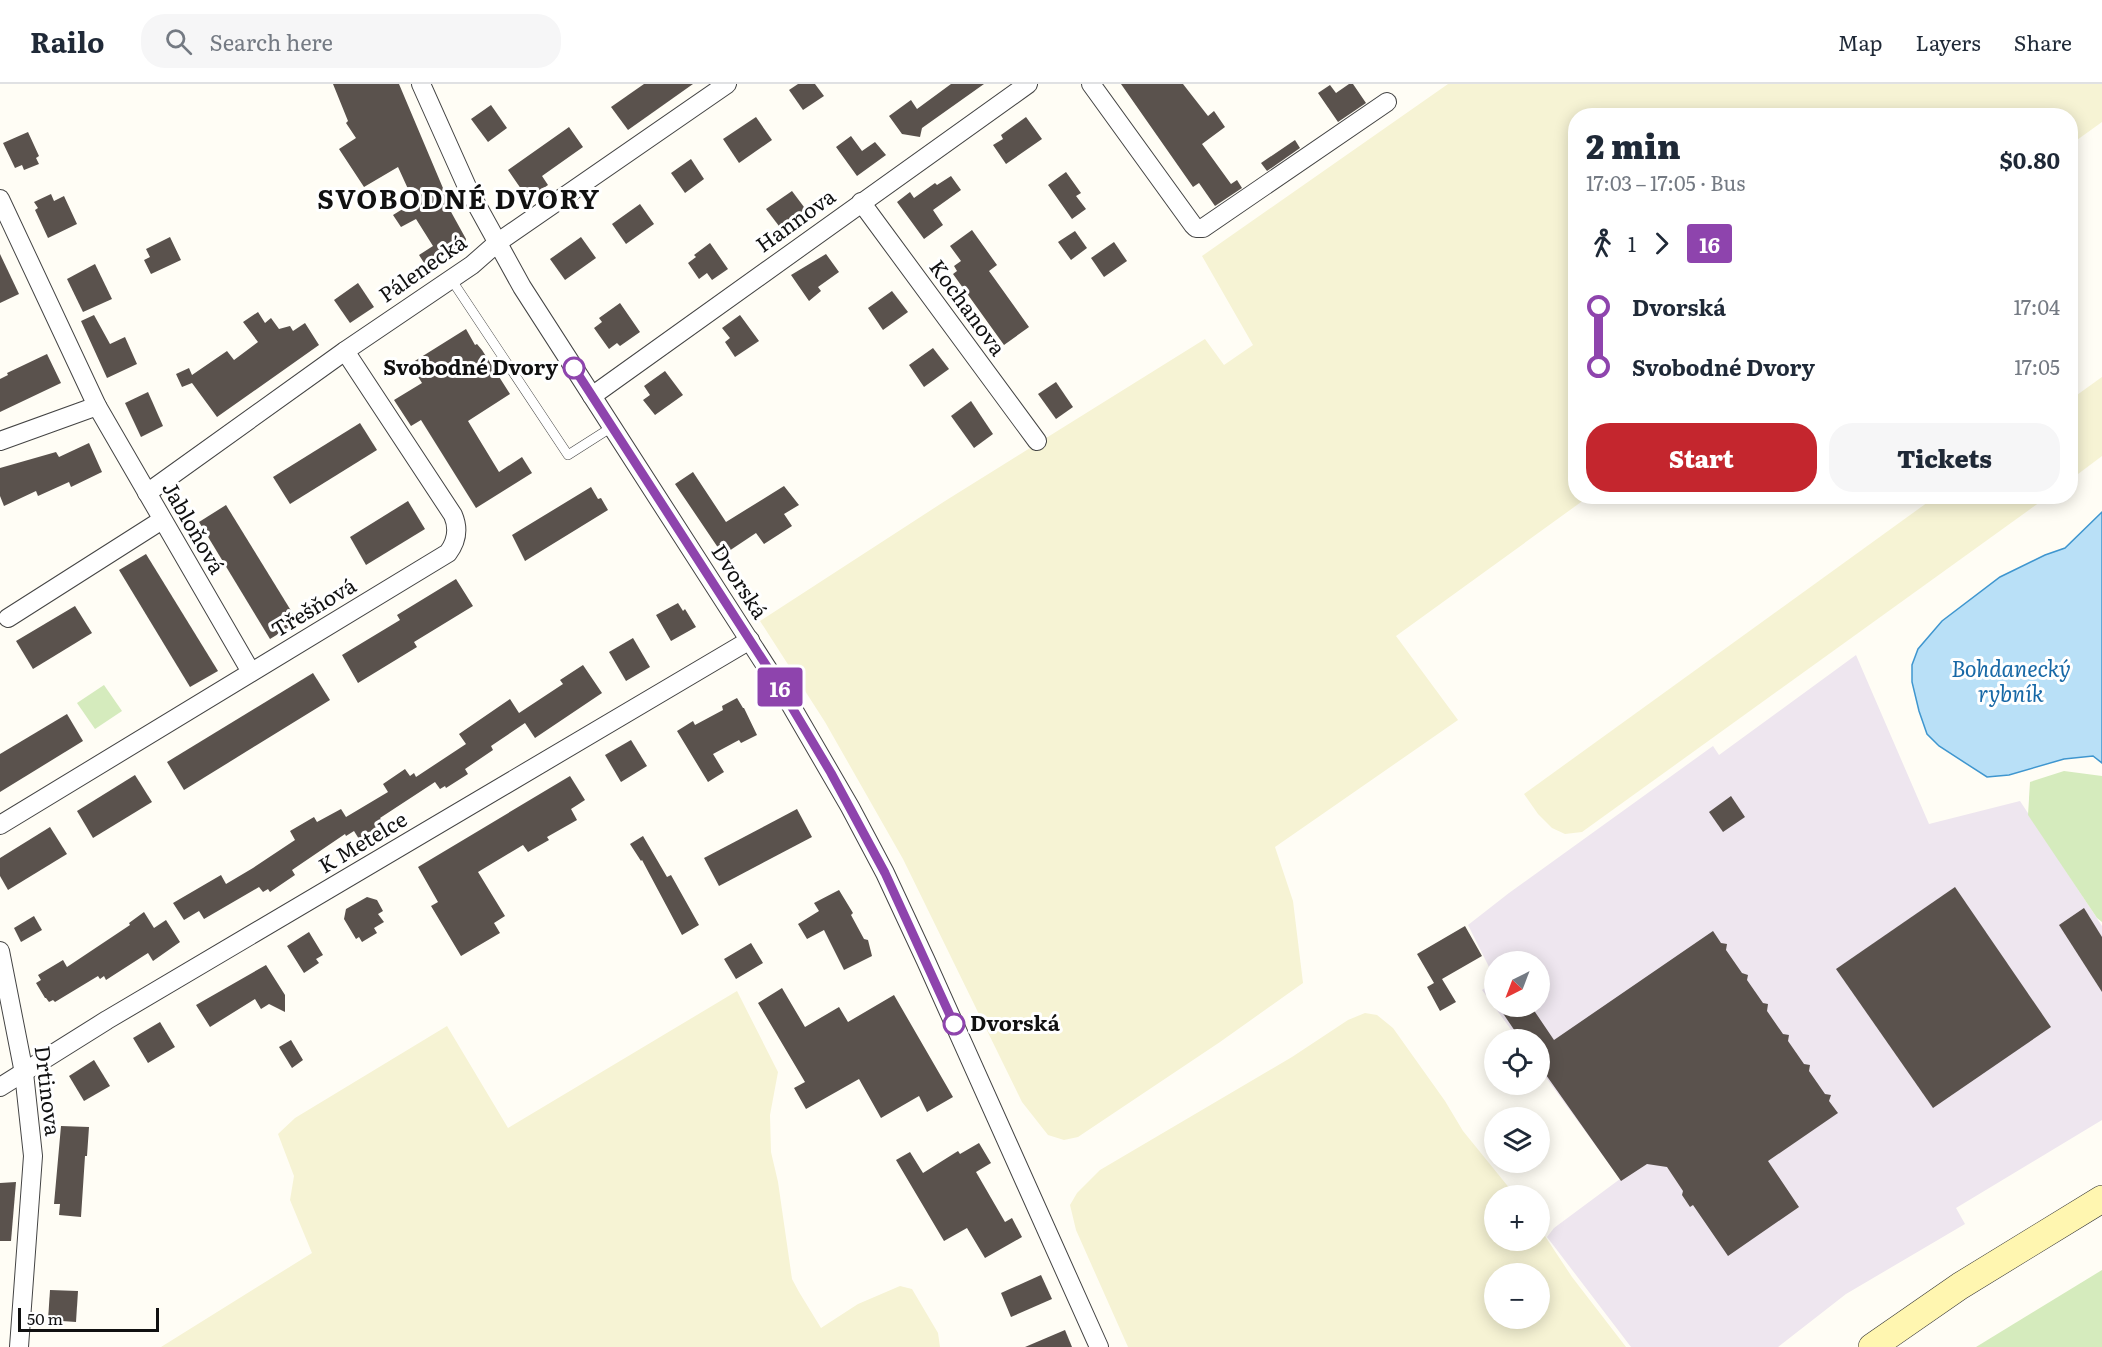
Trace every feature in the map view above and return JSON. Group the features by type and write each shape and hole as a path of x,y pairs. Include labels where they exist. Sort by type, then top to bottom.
{"main road":[{"path":"1879,1342 1960,1286 2102,1199"}],"street":[{"name":"Dvorská","path":"421,84 468,189 497,243 592,396 750,640 831,773 885,873 1099,1347"},
{"name":"Pálenecká","path":"147,493 345,351 472,265 497,243 727,84"},
{"name":"Hannova","path":"592,396 1028,84"},
{"path":"1091,84 1196,228 1203,228 1387,102"},
{"name":"Jabloňová","path":"0,199 7,232 97,406 251,672"},
{"name":"Kochanova","path":"861,202 1036,441"},
{"name":"Třešňová","path":"0,825 441,559 454,544 456,526 453,515 345,351"},
{"path":"0,441 97,406"},
{"path":"8,618 162,520"},
{"name":"K Metelce","path":"0,1087 107,1020 750,640"},
{"name":"Drtinova","path":"0,951 24,1072 33,1156 19,1347"}],"lane":[{"path":"451,279 568,455 612,427"}],"shaded area":[{"path":"1448,84 2102,84 2102,122 2078,139 2078,108 1568,108 1568,504 1578,504 1396,636 1458,720 1275,847 1293,901 1303,983 1220,1042 1078,1137 1064,1140 1048,1135 1022,1102 903,859 825,722 760,621 945,501 1205,339 1224,365 1253,345 1202,256"},
{"path":"2102,377 2102,456 2078,474 2078,394"},
{"path":"1925,504 2037,504 1582,832 1565,834 1552,828 1538,814 1524,794"},
{"path":"1856,655 1929,824 2020,801 2102,926 2102,1120 1956,1208 1965,1224 1846,1294 1778,1347 1631,1347 1550,1241 1550,1233 1554,1228 1620,1179 1550,1083 1550,1029 1511,1029 1502,1017 1550,1017 1550,951 1484,951 1484,957 1468,925 1713,746 1719,755"},
{"path":"737,991 778,1072 770,1115 771,1152 778,1182 792,1279 799,1292 821,1328 858,1304 900,1286 912,1289 938,1333 940,1347 161,1347 312,1253 290,1200 294,1176 278,1134 295,1118 447,1026 508,1128"},
{"path":"1365,1013 1377,1015 1393,1028 1445,1101 1463,1131 1484,1157 1484,1173 1497,1173 1507,1185 1484,1185 1484,1251 1550,1251 1550,1244 1572,1277 1626,1347 1128,1347 1076,1230 1070,1205 1077,1193 1100,1170 1292,1057 1348,1020"}],"green space":[{"path":"104,685 122,711 95,729 77,703"},
{"path":"2064,771 2102,776 2102,922 2097,918 2028,815 2030,782"},
{"path":"2102,1270 2102,1347 1976,1347"}],"water":[{"name":"Bohdanecký rybník","path":"2102,512 2102,763 2093,756 2064,759 2009,775 1987,777 1939,746 1927,734 1912,682 1912,665 1918,649 1942,621 2000,577 2065,548"}],"building":[{"path":"333,84 399,84 448,200 445,201 466,239 465,246 428,269 419,255 433,246 416,219 401,227 393,215 414,202 398,167 364,187 339,149 356,138 346,123 348,121"},
{"path":"644,84 693,84 628,130 611,107"},
{"path":"798,84 815,84 824,96 803,110 789,90"},
{"path":"951,84 984,84 922,128 920,137 902,134 889,116 911,100 917,109"},
{"path":"1121,84 1183,84 1208,116 1214,111 1225,127 1202,144 1231,184 1237,180 1242,188 1215,206 1199,183 1193,187"},
{"path":"1349,84 1353,84 1366,103 1338,122 1318,93 1330,85 1336,93"},
{"path":"491,105 507,128 488,142 471,119"},
{"path":"756,117 772,140 739,163 723,139"},
{"path":"1026,117 1042,139 1006,164 993,145 1003,139 1001,135"},
{"path":"569,127 583,147 542,176 548,185 528,199 508,170"},
{"path":"28,132 39,156 36,158 39,164 24,170 22,165 15,168 3,143"},
{"path":"851,136 862,151 875,142 886,155 857,176 836,147"},
{"path":"1295,140 1300,148 1267,171 1261,163"},
{"path":"691,159 704,179 685,193 671,173"},
{"path":"1066,172 1081,193 1076,196 1086,209 1072,219 1048,185"},
{"path":"951,176 961,190 933,210 943,225 924,239 897,202 910,192 914,198 935,183 937,185"},
{"path":"792,191 807,211 782,230 766,209"},
{"path":"51,194 54,201 64,196 77,224 48,238 35,210 38,208 34,202"},
{"path":"640,204 654,224 626,244 612,224"},
{"path":"972,230 997,265 989,271 1029,327 1004,345 953,274 957,271 954,266 961,261 950,246"},
{"path":"1075,231 1087,248 1071,260 1058,242"},
{"path":"170,237 181,260 151,274 144,260 150,257 146,249"},
{"path":"581,237 596,258 565,280 550,259"},
{"path":"1114,242 1127,261 1104,277 1091,258"},
{"path":"710,243 728,269 712,280 707,273 699,279 688,263 696,257 694,255"},
{"path":"0,254 19,294 0,303"},
{"path":"826,254 839,272 818,287 821,291 809,301 791,275"},
{"path":"95,264 112,299 83,312 67,279"},
{"path":"358,283 374,307 350,323 334,300"},
{"path":"892,291 908,312 883,330 868,308"},
{"path":"620,303 640,332 620,346 617,343 609,349 594,328 602,322 599,318"},
{"path":"258,312 265,323 271,318 279,329 290,326 293,331 305,323 319,345 217,417 192,383 182,387 176,374 189,368 192,375 227,351 234,360 258,342 243,322"},
{"path":"94,315 110,344 125,337 137,364 107,378 81,321"},
{"path":"740,315 759,341 735,357 725,342 730,338 722,328"},
{"path":"466,329 510,394 468,421 499,472 522,457 532,473 476,508 421,420 411,426 394,400 422,383 410,364"},
{"path":"933,348 949,369 924,387 909,365"},
{"path":"47,354 61,383 0,412 0,379 8,375 7,373"},
{"path":"665,371 683,395 655,415 643,400 650,395 644,386"},
{"path":"1056,382 1073,407 1056,419 1038,394"},
{"path":"148,392 163,426 141,437 125,403"},
{"path":"971,401 993,434 974,448 951,416"},
{"path":"360,423 377,450 290,504 273,477"},
{"path":"89,443 102,472 71,487 69,482 38,496 36,491 4,506 0,496 0,468 56,452 59,457"},
{"path":"693,472 726,522 784,486 799,505 784,514 792,526 764,544 756,533 723,555 675,484"},
{"path":"591,487 608,510 525,561 512,535"},
{"path":"408,501 425,529 366,565 350,537"},
{"path":"226,505 298,622 270,639 199,522"},
{"path":"146,554 218,671 190,687 119,570"},
{"path":"456,579 473,606 414,642 417,647 358,683 342,655 400,620 397,615"},
{"path":"678,603 683,611 685,609 696,627 671,641 656,615"},
{"path":"75,606 92,633 33,669 16,641"},
{"path":"633,638 650,667 626,681 609,652"},
{"path":"583,665 602,693 535,738 525,723 491,746 493,750 465,769 468,774 446,788 445,786 440,789 435,782 380,818 385,825 364,839 363,836 359,839 354,831 346,836 345,834 292,870 295,875 270,892 268,889 263,892 259,887 204,919 199,911 184,920 173,903 221,875 226,884 253,868 295,840 290,831 314,817 317,822 341,809 346,817 388,792 383,784 405,769 410,776 414,773 416,777 466,744 459,734 510,699 519,713 563,684 560,680"},
{"path":"313,673 330,700 184,790 167,762"},
{"path":"737,698 757,735 741,743 739,740 713,754 724,772 708,782 677,731 693,721 695,725 723,710 722,706"},
{"path":"67,714 83,741 0,792 0,754"},
{"path":"631,740 647,766 621,782 605,755"},
{"path":"135,775 152,802 93,838 77,811"},
{"path":"570,776 585,800 571,809 577,820 547,837 549,840 528,852 523,845 478,872 505,916 494,923 500,933 461,956 431,906 438,902 418,867"},
{"path":"1731,796 1745,817 1723,832 1709,812"},
{"path":"797,809 812,837 719,886 704,858"},
{"path":"50,827 67,854 8,890 0,876 0,858"},
{"path":"643,836 667,877 671,875 699,925 682,935 642,860 630,844"},
{"path":"1955,887 2051,1027 1933,1108 1836,969"},
{"path":"839,890 853,913 851,915 864,939 868,940 872,956 844,970 824,930 807,939 798,924 819,911 814,903"},
{"path":"367,897 377,900 383,911 378,914 384,922 374,928 377,933 362,942 359,937 356,939 344,919 346,909"},
{"path":"2084,908 2102,937 2102,992 2059,925"},
{"path":"144,912 154,928 166,920 180,942 153,961 148,953 106,980 104,976 100,979 98,976 55,1002 53,1000 49,1002 45,998 36,983 41,980 38,975 63,960 67,967 130,925 129,923"},
{"path":"34,916 42,930 21,942 14,928"},
{"path":"1465,926 1482,956 1442,979 1456,1002 1440,1011 1427,987 1434,983 1417,954"},
{"path":"1713,931 1721,943 1727,944 1726,950 1742,973 1748,975 1747,980 1763,1003 1768,1004 1767,1011 1783,1034 1789,1035 1788,1041 1804,1064 1810,1065 1809,1071 1825,1094 1831,1095 1829,1101 1838,1113 1768,1161 1799,1207 1728,1256 1693,1205 1690,1207 1682,1195 1683,1191 1667,1167 1647,1164 1621,1181 1550,1081 1550,1034 1554,1040"},
{"path":"309,932 323,955 316,959 319,963 304,973 287,946"},
{"path":"751,943 763,963 736,979 724,959"},
{"path":"266,965 285,995 285,1012 269,1004 261,1009 255,999 210,1027 196,1005"},
{"path":"782,988 805,1027 839,1007 848,1022 894,995 953,1097 927,1112 919,1096 881,1118 859,1079 806,1109 794,1088 805,1082 758,1003"},
{"path":"1505,1017 1538,1017 1547,1029 1514,1029"},
{"path":"160,1022 175,1047 148,1063 133,1038"},
{"path":"291,1040 303,1060 292,1068 279,1047"},
{"path":"94,1060 110,1086 84,1101 69,1076"},
{"path":"61,1126 89,1127 81,1217 59,1215 60,1204 54,1204"},
{"path":"979,1143 991,1163 976,1172 1005,1222 1012,1218 1022,1237 985,1258 967,1228 944,1241 896,1160 910,1152 923,1173 958,1151 960,1154"},
{"path":"16,1182 11,1241 0,1241 0,1183"},
{"path":"1041,1275 1052,1299 1011,1317 1001,1293"},
{"path":"50,1290 78,1291 76,1322 48,1320"},
{"path":"1065,1330 1072,1347 1025,1347"}],"bus line":[{"name":"16","path":"574,368 775,679 831,773 885,873 954,1024"}],"place":[{"name":"Svobodné Dvory","path":"574,368"},
{"name":"Dvorská","path":"954,1024"}],"district":[{"name":"SVOBODNÉ DVORY","path":"459,200"}]}
